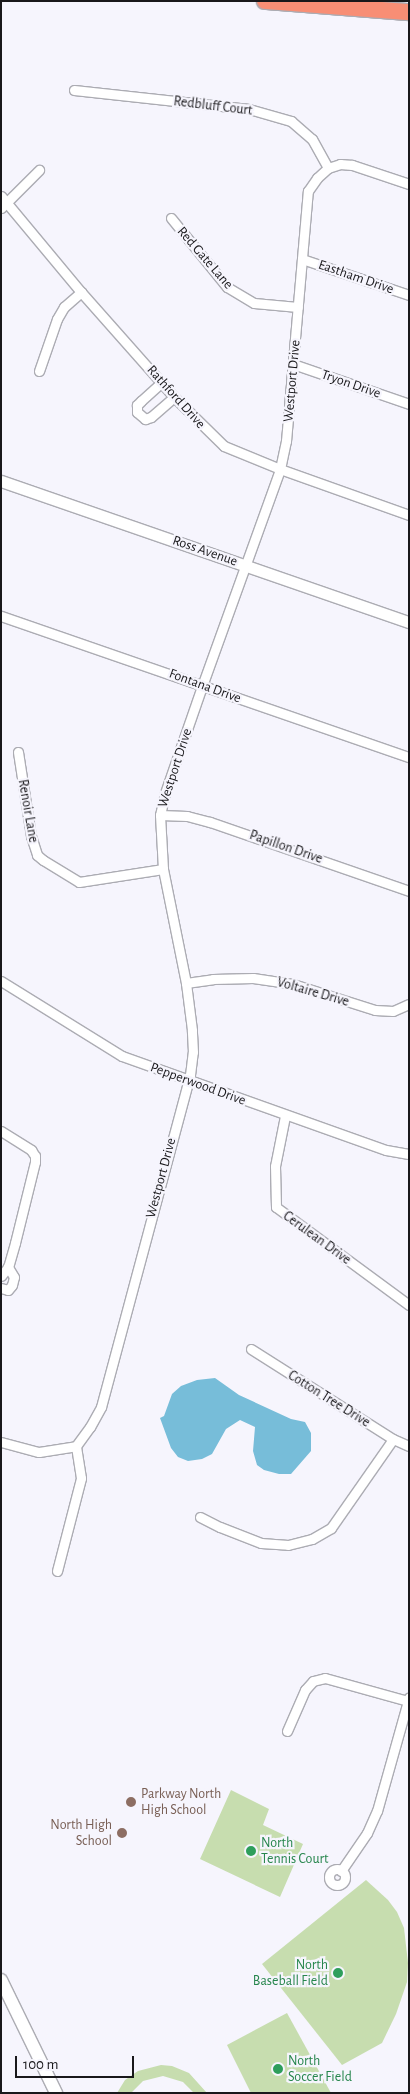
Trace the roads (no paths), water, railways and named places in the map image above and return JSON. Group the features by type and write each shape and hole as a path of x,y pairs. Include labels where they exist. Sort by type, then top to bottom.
{"highway":[{"path":"265,1 409,12"}],"main road":[{"path":"1,1980 52,2091"}],"street":[{"name":"Redbluff Court","path":"74,90 249,109 291,120 312,139 328,168"},
{"path":"328,168 340,164 352,165 408,181"},
{"name":"Westport Drive","path":"76,1446 90,1427 101,1406 188,1080 193,1052 186,983 163,869 160,815 165,793 244,565 280,470 286,441 308,191 317,178 328,168"},
{"path":"3,202 39,170"},
{"name":"Rathford Drive","path":"3,202 174,397 224,446 280,470 409,516"},
{"name":"Red Gate Lane","path":"171,218 228,287 254,303 298,307"},
{"name":"Eastham Drive","path":"302,259 409,296"},
{"path":"39,371 64,307 81,292"},
{"name":"Tryon Drive","path":"293,364 409,404"},
{"path":"162,382 137,405 137,412 145,418 151,417 174,397"},
{"name":"Ross Avenue","path":"1,481 409,622"},
{"name":"Fontana Drive","path":"1,616 409,757"},
{"name":"Renoir Lane","path":"18,752 31,836 37,854 43,860 79,882 163,869"},
{"name":"Papillon Drive","path":"160,815 187,816 210,822 409,891"},
{"name":"Voltaire Drive","path":"186,983 216,979 253,978 293,984 375,1010 393,1011 409,1004"},
{"name":"Pepperwood Drive","path":"1,982 122,1056 286,1116 386,1150 409,1154"},
{"name":"Cerulean Drive","path":"286,1116 275,1166 276,1207 409,1305"},
{"path":"1,1132 31,1150 35,1156 8,1267 1,1276"},
{"path":"1,1288 8,1290 12,1285 14,1277 8,1267"},
{"name":"Cotton Tree Drive","path":"251,1350 393,1439 409,1446"},
{"path":"200,1517 220,1527 261,1542 288,1545 312,1539 331,1528 393,1439"},
{"path":"1,1442 39,1452 76,1446 81,1478 57,1570"},
{"path":"287,1731 305,1690 313,1681 325,1678 408,1699 377,1811 367,1833 341,1871"}],"water":[{"path":"215,1378 239,1395 291,1419 305,1422 311,1433 311,1451 291,1474 279,1474 264,1470 257,1465 253,1451 255,1427 240,1420 226,1429 212,1454 202,1459 188,1461 178,1457 171,1448 160,1418 164,1416 172,1394 181,1386 197,1380"}],"place":[{"name":"Parkway North High School","path":"131,1802"},
{"name":"North High School","path":"122,1833"},
{"name":"North Tennis Court","path":"251,1851"},
{"name":"North Baseball Field","path":"338,1973"},
{"name":"North Soccer Field","path":"278,2069"}]}
